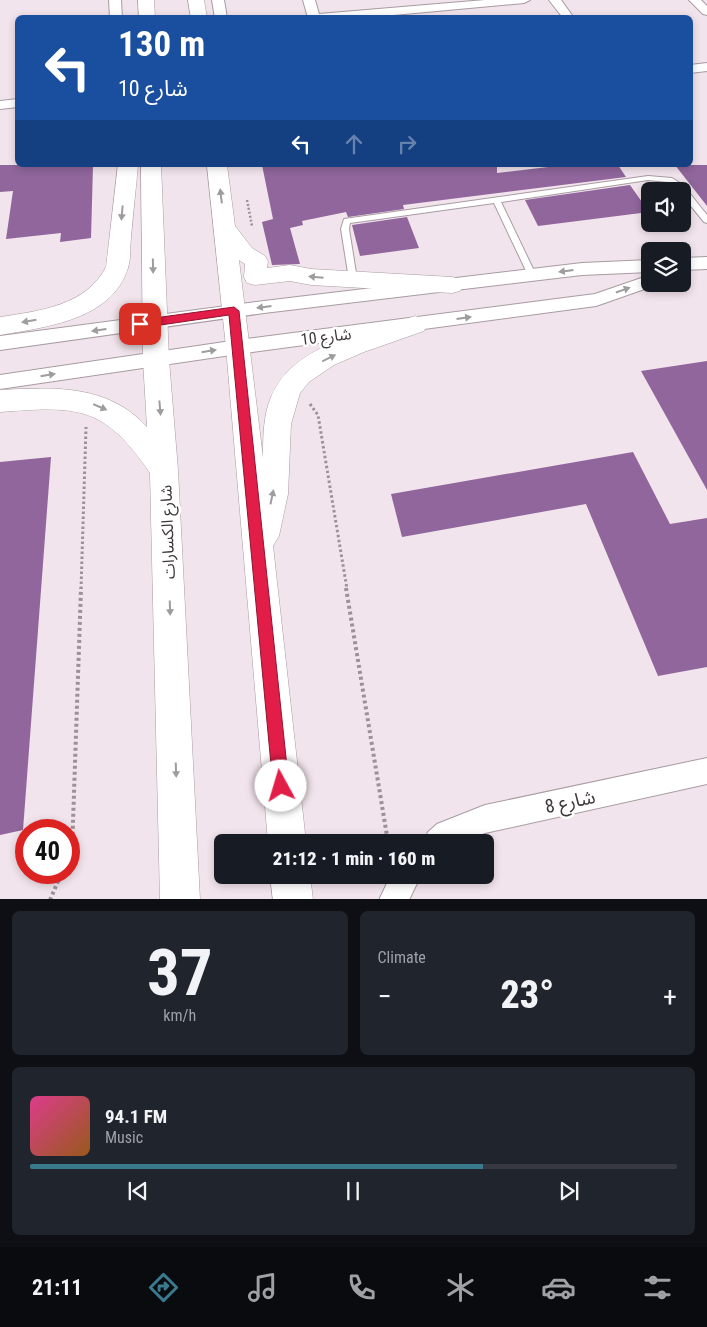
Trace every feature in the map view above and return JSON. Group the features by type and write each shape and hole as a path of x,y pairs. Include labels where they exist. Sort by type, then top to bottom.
{"street":[{"path":"116,0 116,15"},
{"path":"146,0 147,15"},
{"path":"198,10 208,0"},
{"path":"218,0 220,15"},
{"path":"309,0 314,15"},
{"path":"350,15 524,0"},
{"path":"556,0 567,15"},
{"path":"695,0 707,12"},
{"path":"0,105 15,103"},
{"path":"0,326 41,319 74,308 94,297 110,281 117,267 128,167"},
{"name":"شارع الكسارات","path":"151,167 156,360 164,471 180,899"},
{"path":"217,167 238,347 285,834"},
{"path":"225,228 244,253 257,261 255,277 290,273 452,286"},
{"path":"691,264 704,263"},
{"path":"691,267 704,263"},
{"path":"0,344 234,311 582,269 641,266"},
{"name":"شارع 10","path":"0,382 238,347 596,300 641,284"},
{"path":"259,562 276,481 278,417 293,383 313,366 352,346 415,325"},
{"path":"0,401 71,398 98,406 115,414 133,429 149,447 164,471"},
{"name":"شارع 8","path":"447,834 486,819 707,771"},
{"path":"291,884 293,899"}],"lane":[{"path":"353,279 345,229 347,221 648,178 668,180 680,187 707,220"},
{"path":"496,200 532,275"}],"path":[{"path":"245,192 253,228"},
{"path":"293,383 318,415 387,834"},
{"path":"73,819 86,428 98,406"},
{"path":"50,899 57,884"}],"building":[{"path":"0,165 15,165 15,167 93,167 91,238 60,242 61,233 6,239 13,191 0,192"},
{"path":"707,165 707,206 691,186 691,182 688,182 677,167"},
{"path":"262,167 497,167 497,173 548,167 619,167 626,177 403,205 404,209 348,217 346,212 302,221 303,225 290,228 300,264 272,265 262,222 273,219"},
{"path":"630,185 641,201 641,213 538,226 525,200"},
{"path":"407,217 419,248 360,256 352,225"},
{"path":"707,361 707,490 641,371"},
{"path":"633,452 670,524 707,518 707,667 658,676 586,504 402,537 391,494"},
{"path":"51,457 24,819 15,819 15,832 0,835 0,462"}],"route":[{"path":"140,324 234,311 281,786"}]}
